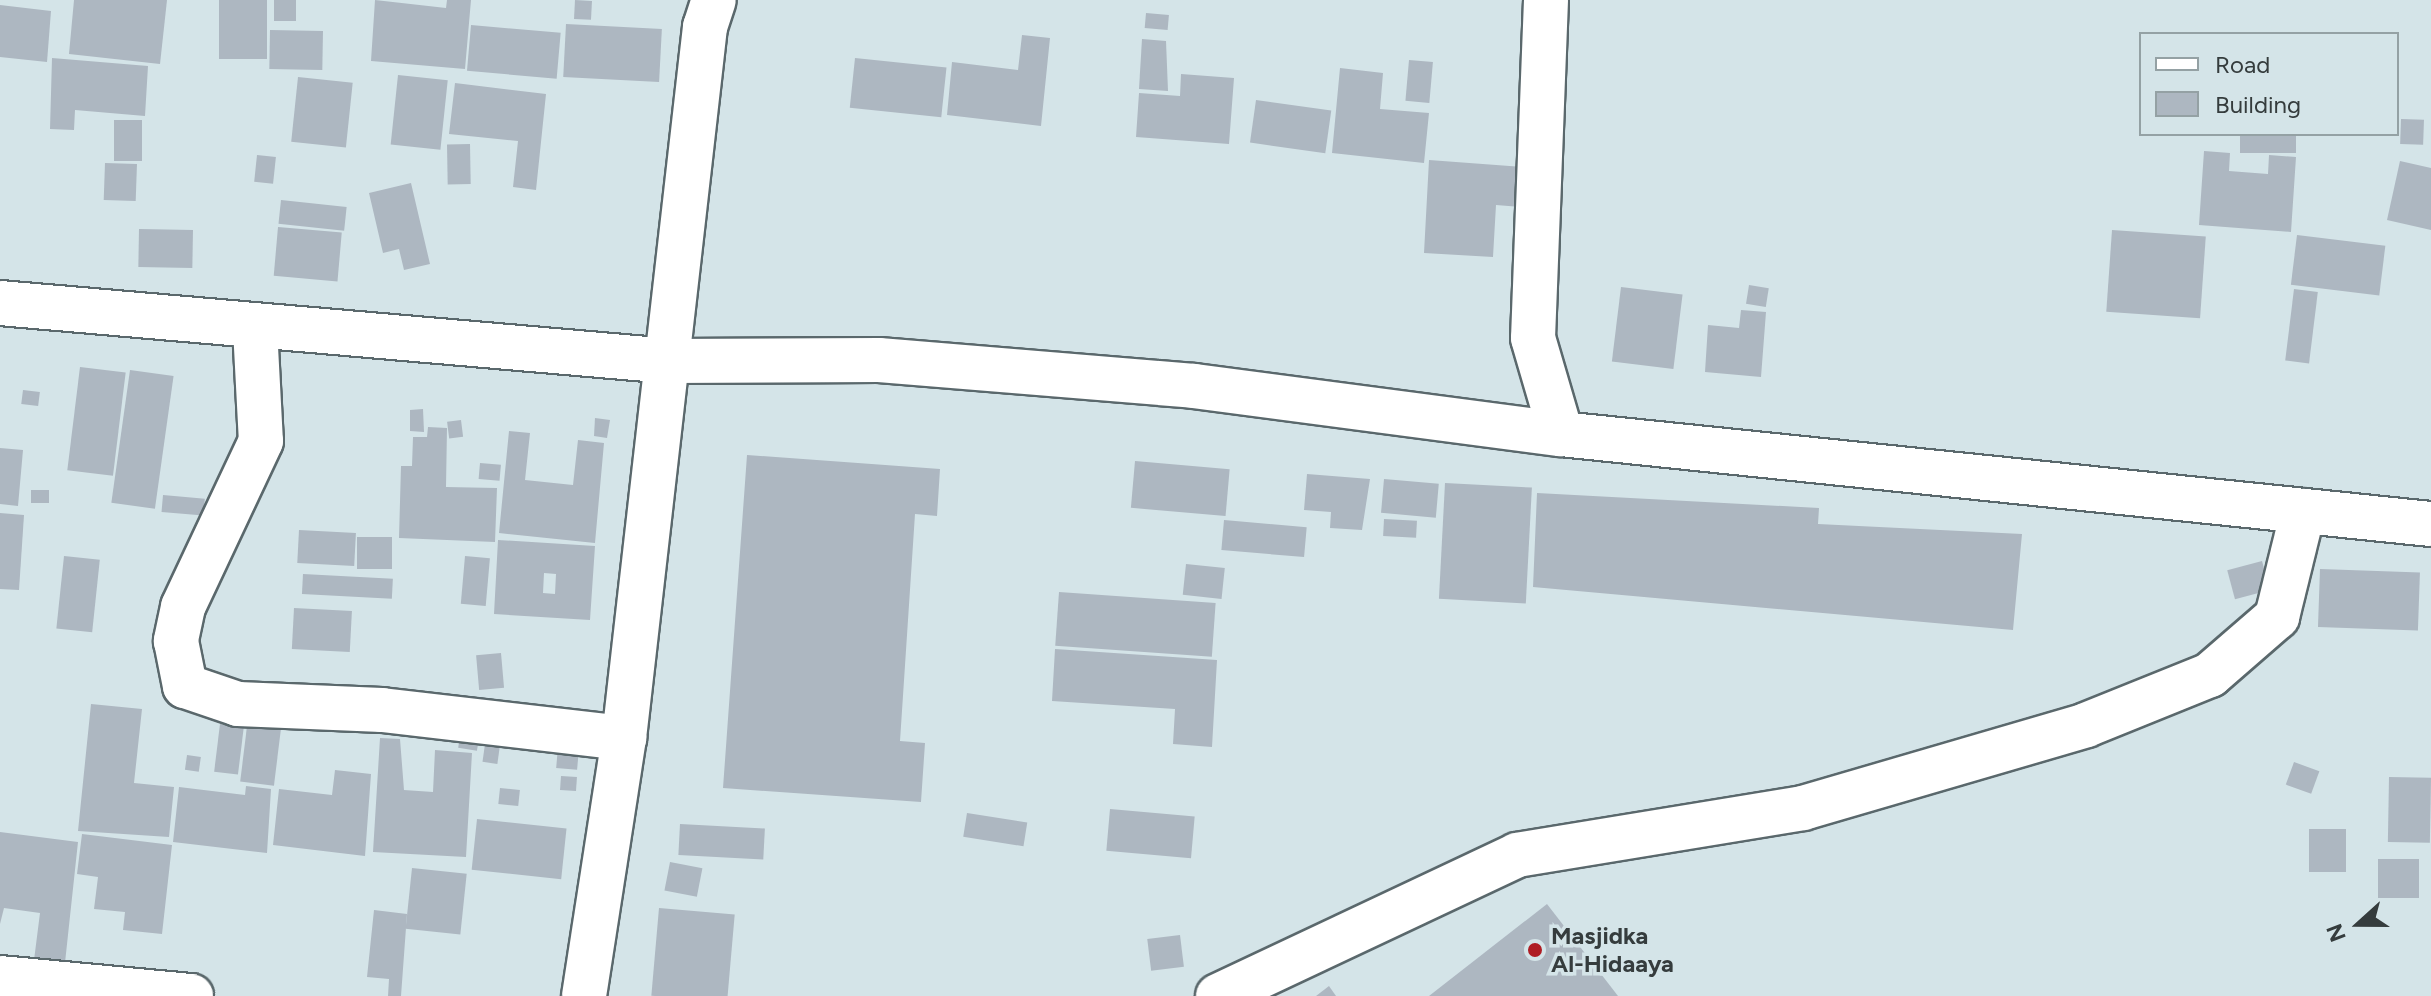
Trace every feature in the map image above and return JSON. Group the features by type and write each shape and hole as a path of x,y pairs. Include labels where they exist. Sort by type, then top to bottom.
{"street":[{"path":"584,996 624,738 670,361 705,27 714,0"},
{"path":"1546,0 1533,338 1561,434"},
{"path":"0,303 255,328 670,361 879,360 1194,386 1561,434 2431,524"},
{"path":"255,328 261,441 183,607 176,641 185,686 238,704 382,710 624,738"},
{"path":"1218,996 1517,855 1803,808 2086,725 2210,675 2277,617 2303,511"},
{"path":"0,978 191,996"}],"building":[{"path":"74,0 167,0 160,64 69,54"},
{"path":"219,0 267,0 267,59 219,59"},
{"path":"274,0 296,0 296,21 274,21"},
{"path":"375,0 446,8 447,0 471,0 465,69 371,61"},
{"path":"575,0 592,1 591,20 574,19"},
{"path":"0,5 51,11 47,62 0,57"},
{"path":"1146,13 1169,15 1168,30 1145,28"},
{"path":"566,24 662,29 659,82 563,77"},
{"path":"471,25 561,33 557,79 467,71"},
{"path":"270,30 323,31 322,70 269,69"},
{"path":"1022,35 1050,38 1041,126 947,115 952,62 1018,70"},
{"path":"1142,39 1166,41 1168,91 1139,89"},
{"path":"52,58 148,66 145,116 75,110 74,130 50,129"},
{"path":"855,58 946,68 941,117 850,108"},
{"path":"1409,60 1433,62 1429,103 1405,101"},
{"path":"1340,68 1383,73 1380,109 1429,113 1424,163 1332,153"},
{"path":"1181,74 1234,78 1229,144 1136,137 1139,93 1180,96"},
{"path":"398,75 448,80 440,150 391,145"},
{"path":"298,77 353,83 346,147 291,142"},
{"path":"455,83 546,94 536,190 513,187 518,141 449,134"},
{"path":"1256,100 1331,111 1325,153 1250,143"},
{"path":"2401,119 2424,120 2423,145 2400,144"},
{"path":"114,120 142,120 142,161 114,161"},
{"path":"2240,136 2296,136 2296,153 2240,153"},
{"path":"447,144 470,144 471,184 448,184"},
{"path":"2204,151 2230,153 2229,171 2268,174 2269,155 2296,157 2291,232 2199,225"},
{"path":"257,155 276,157 273,184 254,182"},
{"path":"1429,160 1523,167 1521,207 1496,205 1493,257 1424,253"},
{"path":"2400,161 2431,168 2431,230 2387,220"},
{"path":"105,163 137,164 136,201 104,200"},
{"path":"411,183 430,264 404,270 399,249 383,253 369,193"},
{"path":"281,200 347,207 344,231 278,224"},
{"path":"278,227 342,233 337,281 274,276"},
{"path":"139,229 193,230 192,268 138,267"},
{"path":"2112,230 2206,237 2200,318 2106,312"},
{"path":"2297,235 2385,246 2379,295 2291,285"},
{"path":"1749,285 1769,288 1766,307 1746,304"},
{"path":"1621,287 1683,295 1673,369 1612,361"},
{"path":"2294,289 2318,292 2309,363 2285,360"},
{"path":"1741,310 1766,312 1761,377 1705,372 1708,325 1739,328"},
{"path":"80,367 126,373 113,476 67,470"},
{"path":"130,370 174,376 155,509 111,503"},
{"path":"23,390 40,392 38,406 21,404"},
{"path":"423,409 424,432 410,431 410,410"},
{"path":"595,418 610,420 607,438 594,436"},
{"path":"461,420 463,437 449,439 447,422"},
{"path":"428,427 447,428 446,487 497,488 495,542 399,538 401,466 412,466 413,437 427,437"},
{"path":"509,431 530,433 525,480 573,485 578,440 604,443 595,543 499,533"},
{"path":"0,448 23,450 18,506 0,504"},
{"path":"747,455 940,469 937,516 915,514 900,741 925,743 921,802 723,788"},
{"path":"1135,461 1230,469 1226,516 1131,508"},
{"path":"480,463 501,465 500,481 479,479"},
{"path":"1307,474 1370,479 1362,530 1330,528 1331,512 1304,510"},
{"path":"1384,479 1439,484 1436,518 1381,513"},
{"path":"1445,483 1532,488 1526,603 1439,599"},
{"path":"31,490 49,490 49,503 31,503"},
{"path":"1537,493 1819,508 1818,524 2022,534 2013,630 1533,587"},
{"path":"163,495 205,499 203,516 162,512"},
{"path":"0,513 24,515 19,590 0,589"},
{"path":"1384,519 1417,521 1416,538 1383,536"},
{"path":"1224,520 1307,527 1304,557 1221,550"},
{"path":"299,530 356,533 354,566 297,563"},
{"path":"357,537 392,537 392,569 357,569"},
{"path":"498,540 595,546 590,620 494,614","holes":["544,573 556,574 555,594 543,593"]},
{"path":"64,556 100,560 92,632 56,629"},
{"path":"465,556 490,558 486,606 461,604"},
{"path":"2262,561 2270,590 2235,599 2227,570"},
{"path":"1186,564 1225,568 1222,599 1183,595"},
{"path":"2320,569 2420,572 2418,630 2318,627"},
{"path":"303,574 393,579 392,599 302,594"},
{"path":"1059,592 1216,603 1212,657 1055,646"},
{"path":"294,608 352,611 350,652 292,649"},
{"path":"1055,649 1217,660 1212,747 1173,744 1175,709 1052,701"},
{"path":"501,653 504,688 479,690 476,655"},
{"path":"91,704 142,709 134,783 174,787 169,837 78,831"},
{"path":"248,718 282,722 274,786 240,782"},
{"path":"220,724 244,727 238,775 214,772"},
{"path":"461,730 480,733 477,751 458,748"},
{"path":"380,738 400,739 404,790 433,792 435,750 472,753 466,857 373,852"},
{"path":"485,744 500,746 497,764 482,762"},
{"path":"558,747 579,749 577,770 556,768"},
{"path":"187,755 201,757 199,772 185,770"},
{"path":"2294,762 2319,771 2311,794 2286,785"},
{"path":"335,770 371,774 365,856 273,845 279,789 332,795"},
{"path":"561,776 577,777 576,791 560,790"},
{"path":"2389,777 2431,778 2430,843 2388,842"},
{"path":"246,786 271,789 267,853 173,842 179,787 245,795"},
{"path":"500,788 520,790 518,806 498,804"},
{"path":"1110,809 1195,816 1191,858 1106,851"},
{"path":"967,813 1027,823 1023,846 963,837"},
{"path":"477,819 567,828 561,879 472,870"},
{"path":"680,824 765,828 763,859 678,855"},
{"path":"2309,829 2346,829 2346,872 2309,872"},
{"path":"0,832 78,842 64,972 33,968 40,913 4,908 0,924"},
{"path":"82,834 172,845 162,934 123,930 125,912 94,909 98,877 77,874"},
{"path":"2378,859 2419,859 2419,898 2378,898"},
{"path":"670,862 702,868 697,897 664,890"},
{"path":"412,868 467,874 460,934 406,929"},
{"name":"Masjidka Al-Hidaaya","path":"1547,904 1618,996 1429,996"},
{"path":"659,908 735,915 728,996 651,996"},
{"path":"374,910 407,914 401,996 388,996 389,979 367,977"},
{"path":"1180,935 1184,967 1151,971 1147,939"},
{"path":"1329,986 1336,996 1316,996"}],"place":[{"name":"Masjidka Al-Hidaaya","path":"1535,950"}]}
